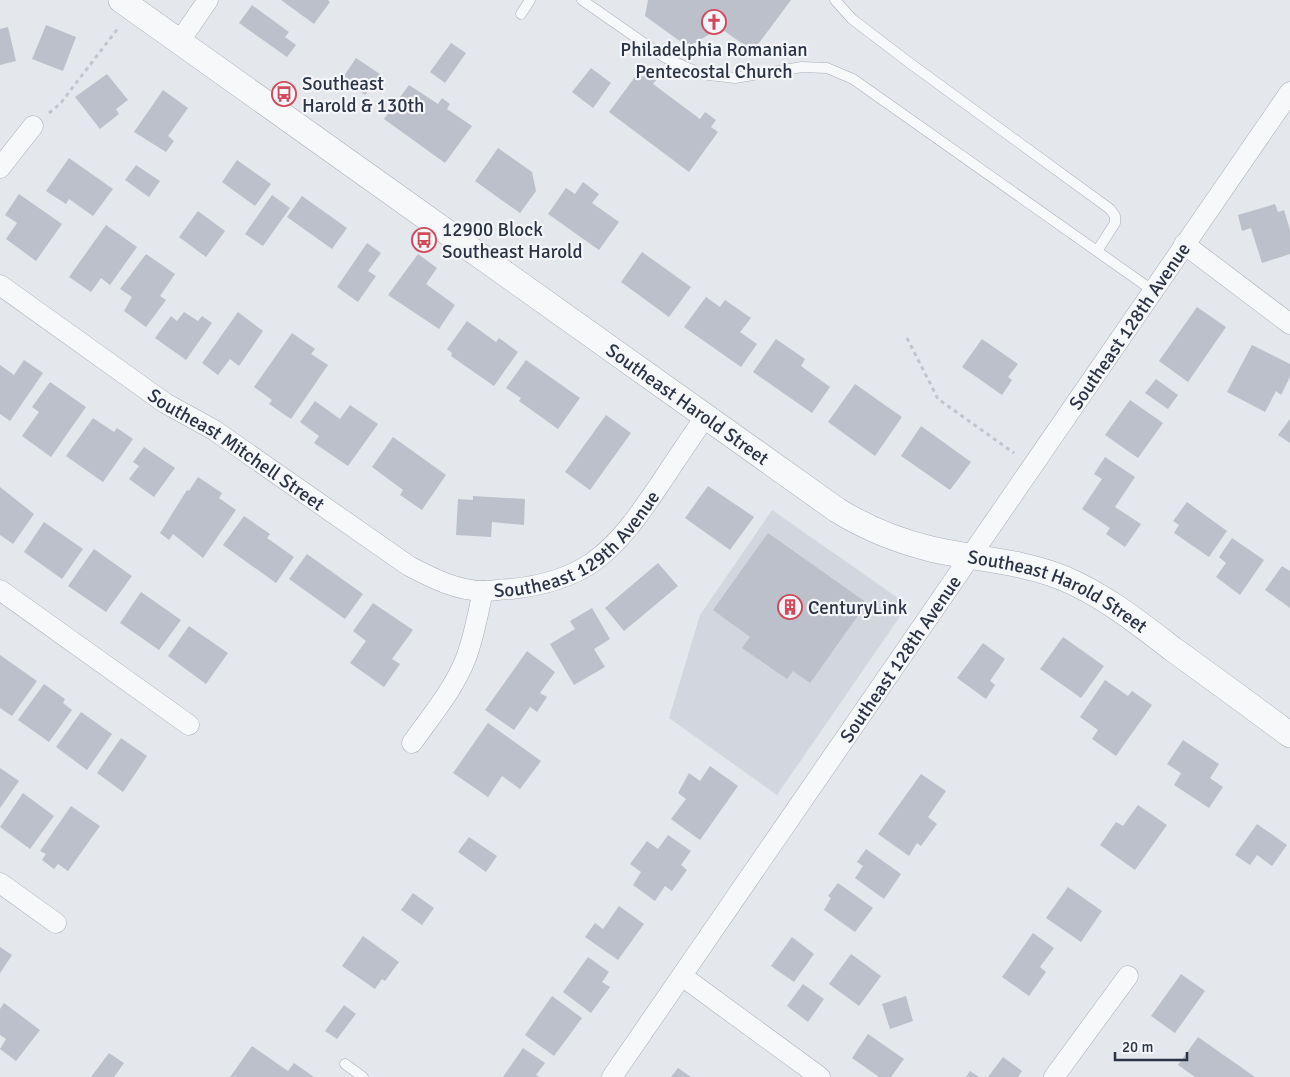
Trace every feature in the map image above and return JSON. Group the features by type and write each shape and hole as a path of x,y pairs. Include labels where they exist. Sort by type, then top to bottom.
{"street":[{"name":"Southeast Harold Street","path":"121,0 818,498 852,519 883,534 918,546 1036,569 1064,579 1092,593 1146,628 1290,735"},
{"path":"179,42 208,0"},
{"name":"Southeast 128th Avenue","path":"612,1077 1290,92"},
{"path":"0,168 33,126"},
{"path":"1184,244 1290,324"},
{"name":"Southeast Mitchell Street","path":"0,285 165,403 214,430 409,566 435,580 458,587 483,591"},
{"name":"Southeast 129th Avenue","path":"412,743 455,681 466,658 483,591 522,588 550,582 576,572 594,561 620,538 641,511 704,417"},
{"path":"0,590 189,725"},
{"path":"0,883 56,923"},
{"path":"682,976 820,1077"},
{"path":"1054,1077 1128,976"}],"lane":[{"path":"521,14 530,0"},
{"path":"582,0 664,57 701,74 735,78 810,67 827,68 854,80 1152,290"},
{"path":"836,0 852,19 896,53 1110,208 1115,216 1115,222 1097,251"},
{"path":"345,1064 363,1077"}],"path":[{"path":"33,126 60,104 113,35"},
{"path":"907,338 938,399 1033,465"}],"shaded area":[{"path":"772,510 908,605 777,795 669,718 700,615"}],"building":[{"path":"281,0 328,0 330,2 314,24"},
{"name":"Philadelphia Romanian Pentecostal Church","path":"648,0 791,0 753,51 720,28 688,47 645,16"},
{"path":"252,5 289,32 285,37 296,45 287,57 239,23"},
{"path":"46,25 76,37 63,71 32,59"},
{"path":"8,27 16,61 0,65 0,29"},
{"path":"451,43 466,53 445,83 430,72"},
{"path":"356,58 380,74 365,95 342,79"},
{"path":"591,68 611,83 593,108 572,92"},
{"path":"648,70 658,78 653,84 700,119 705,112 716,120 711,127 718,132 689,172 609,112 638,73 643,77"},
{"path":"107,74 128,100 116,109 119,114 100,129 75,97"},
{"path":"409,85 438,104 442,98 450,104 447,109 472,126 445,163 384,119"},
{"path":"163,90 188,108 168,136 174,141 166,152 134,132"},
{"path":"498,148 532,172 536,191 520,213 475,181"},
{"path":"69,158 113,189 93,216 69,199 66,204 46,191"},
{"path":"237,160 271,184 255,206 222,182"},
{"path":"136,165 160,181 149,197 125,180"},
{"path":"583,182 599,194 592,203 619,222 599,250 548,214 566,188 575,194"},
{"path":"19,194 62,224 36,261 6,239 17,223 5,215"},
{"path":"272,195 290,208 263,246 245,234"},
{"path":"302,196 347,228 332,249 287,217"},
{"path":"1275,204 1278,212 1284,210 1290,230 1290,254 1262,263 1251,228 1242,231 1238,215"},
{"path":"198,211 225,231 206,257 179,237"},
{"path":"106,225 137,247 110,285 101,278 91,292 69,277"},
{"path":"367,243 381,253 368,271 376,276 358,302 337,287"},
{"path":"642,252 691,287 669,317 621,282"},
{"path":"146,254 175,274 160,296 166,300 146,327 124,311 132,297 120,289"},
{"path":"418,254 437,268 426,284 455,305 439,329 388,295"},
{"path":"706,297 720,307 725,300 751,318 740,332 757,344 741,367 684,327"},
{"path":"1197,307 1226,327 1188,382 1159,361"},
{"path":"184,312 198,321 202,316 212,323 186,360 155,338 171,316 177,321"},
{"path":"238,312 263,331 239,366 230,359 218,375 202,363"},
{"path":"467,321 496,342 499,338 518,352 494,386 451,356 452,353 447,349"},
{"path":"292,333 315,349 311,354 328,365 291,419 269,404 272,400 254,387"},
{"path":"776,339 805,359 801,366 830,387 812,413 753,372"},
{"path":"982,339 1018,364 1008,377 1012,380 1002,395 962,367"},
{"path":"1252,345 1290,364 1290,377 1281,395 1276,391 1265,412 1227,392"},
{"path":"24,360 43,373 10,421 0,414 0,365 14,375"},
{"path":"526,360 580,398 558,429 519,401 521,398 506,388"},
{"path":"1156,379 1178,395 1168,409 1145,393"},
{"path":"50,382 86,407 51,457 22,436 39,412 32,407"},
{"path":"855,384 902,417 875,456 828,422"},
{"path":"1130,400 1163,423 1138,458 1105,435"},
{"path":"315,401 340,419 350,405 378,424 348,466 314,443 319,436 300,422"},
{"path":"606,415 631,433 590,490 565,472"},
{"path":"93,418 114,432 117,428 133,439 103,482 66,456"},
{"path":"1290,419 1290,443 1278,435"},
{"path":"921,426 971,462 950,490 901,456"},
{"path":"393,437 446,475 422,510 400,495 403,490 372,467"},
{"path":"144,447 175,468 154,497 129,479 139,466 133,462"},
{"path":"1105,457 1135,477 1115,507 1141,524 1125,547 1106,534 1110,528 1082,509 1102,479 1094,474"},
{"path":"198,477 222,493 219,498 236,510 203,558 173,534 169,540 160,533 187,490 189,491"},
{"path":"708,486 754,517 730,550 685,518"},
{"path":"0,487 34,514 13,544 0,535"},
{"path":"473,496 525,499 524,525 492,522 491,537 456,535 458,499 473,500"},
{"path":"1187,502 1227,531 1209,557 1174,533 1179,525 1173,521"},
{"path":"244,516 270,534 267,538 294,557 276,583 223,545"},
{"path":"44,522 83,549 62,579 24,552"},
{"name":"CenturyLink","path":"768,533 867,603 810,683 793,671 787,679 742,648 750,637 713,610"},
{"path":"1232,538 1264,560 1240,595 1216,577 1226,563 1219,557"},
{"path":"94,549 132,576 106,612 68,586"},
{"path":"307,554 363,594 345,619 289,579"},
{"path":"658,563 678,586 624,631 605,608"},
{"path":"1282,566 1290,571 1290,608 1265,590"},
{"path":"141,592 181,620 159,650 120,623"},
{"path":"373,603 413,630 392,659 400,664 384,687 350,663 366,641 353,631"},
{"path":"592,608 610,639 594,649 605,667 574,685 550,644 575,629 570,621"},
{"path":"189,626 228,653 206,684 168,656"},
{"path":"1063,637 1104,666 1081,698 1040,669"},
{"path":"983,643 1005,659 990,681 995,685 986,699 957,678"},
{"path":"527,651 555,672 540,693 547,697 537,712 530,707 514,730 485,710"},
{"path":"0,655 37,681 12,716 0,708"},
{"path":"1105,680 1128,696 1132,691 1152,705 1116,756 1092,739 1098,730 1080,717"},
{"path":"44,684 65,699 63,703 72,710 49,742 18,720"},
{"path":"81,712 112,734 87,770 56,747"},
{"path":"488,723 541,761 520,789 502,776 488,797 453,773"},
{"path":"121,738 147,756 123,792 97,773"},
{"path":"1183,740 1219,764 1210,778 1223,787 1209,808 1174,785 1181,773 1167,764"},
{"path":"710,766 738,786 700,840 671,819 686,799 678,793 689,773 700,781"},
{"path":"0,768 19,781 0,808"},
{"path":"921,774 946,791 928,817 937,824 921,846 917,843 909,856 878,834"},
{"path":"23,793 54,816 30,849 0,827"},
{"path":"1138,805 1167,825 1135,870 1100,845 1116,822 1123,826"},
{"path":"71,806 100,826 68,871 58,864 54,869 42,860 46,854 40,851"},
{"path":"1257,824 1287,845 1272,866 1257,855 1250,865 1235,855"},
{"path":"668,835 691,851 681,865 687,870 672,891 665,886 655,901 633,885 641,872 630,864 647,841 658,849"},
{"path":"469,837 497,856 486,872 458,852"},
{"path":"866,849 901,874 884,899 855,878 863,866 857,862"},
{"path":"838,883 873,908 855,932 824,910 831,898 828,896"},
{"path":"1068,887 1102,911 1081,942 1046,918"},
{"path":"413,893 434,908 422,925 401,910"},
{"path":"619,906 644,924 618,960 585,937 595,923 603,929"},
{"path":"1033,933 1054,948 1040,967 1046,972 1029,996 1002,977"},
{"path":"363,936 399,962 385,981 382,979 375,989 342,966"},
{"path":"792,937 814,954 794,982 771,966"},
{"path":"0,947 12,955 0,973"},
{"path":"851,954 881,976 859,1006 829,984"},
{"path":"588,957 609,972 602,982 610,987 591,1013 563,992"},
{"path":"1181,974 1205,991 1175,1033 1151,1016"},
{"path":"803,984 824,999 808,1022 787,1006"},
{"path":"552,996 582,1018 554,1056 525,1035"},
{"path":"906,996 913,1021 890,1029 882,1004"},
{"path":"4,1003 40,1030 16,1061 0,1049 6,1039 0,1035 0,1009"},
{"path":"344,1005 356,1014 337,1039 325,1031"},
{"path":"868,1034 904,1059 891,1077 879,1077 852,1058"},
{"path":"1198,1037 1255,1077 1195,1077 1178,1065"},
{"path":"252,1046 288,1071 294,1063 314,1077 230,1077"},
{"path":"523,1048 545,1063 536,1075 539,1077 503,1077"},
{"path":"109,1053 124,1063 114,1077 91,1077"},
{"path":"1003,1057 1022,1071 1018,1077 988,1077"},
{"path":"678,1068 691,1077 671,1077"},
{"path":"970,1071 979,1077 966,1077"}],"place":[{"name":"Philadelphia Romanian Pentecostal Church","path":"714,22"},
{"name":"Southeast Harold & 130th","path":"284,94"},
{"name":"12900 Block Southeast Harold","path":"424,240"},
{"name":"CenturyLink","path":"790,607"}]}
